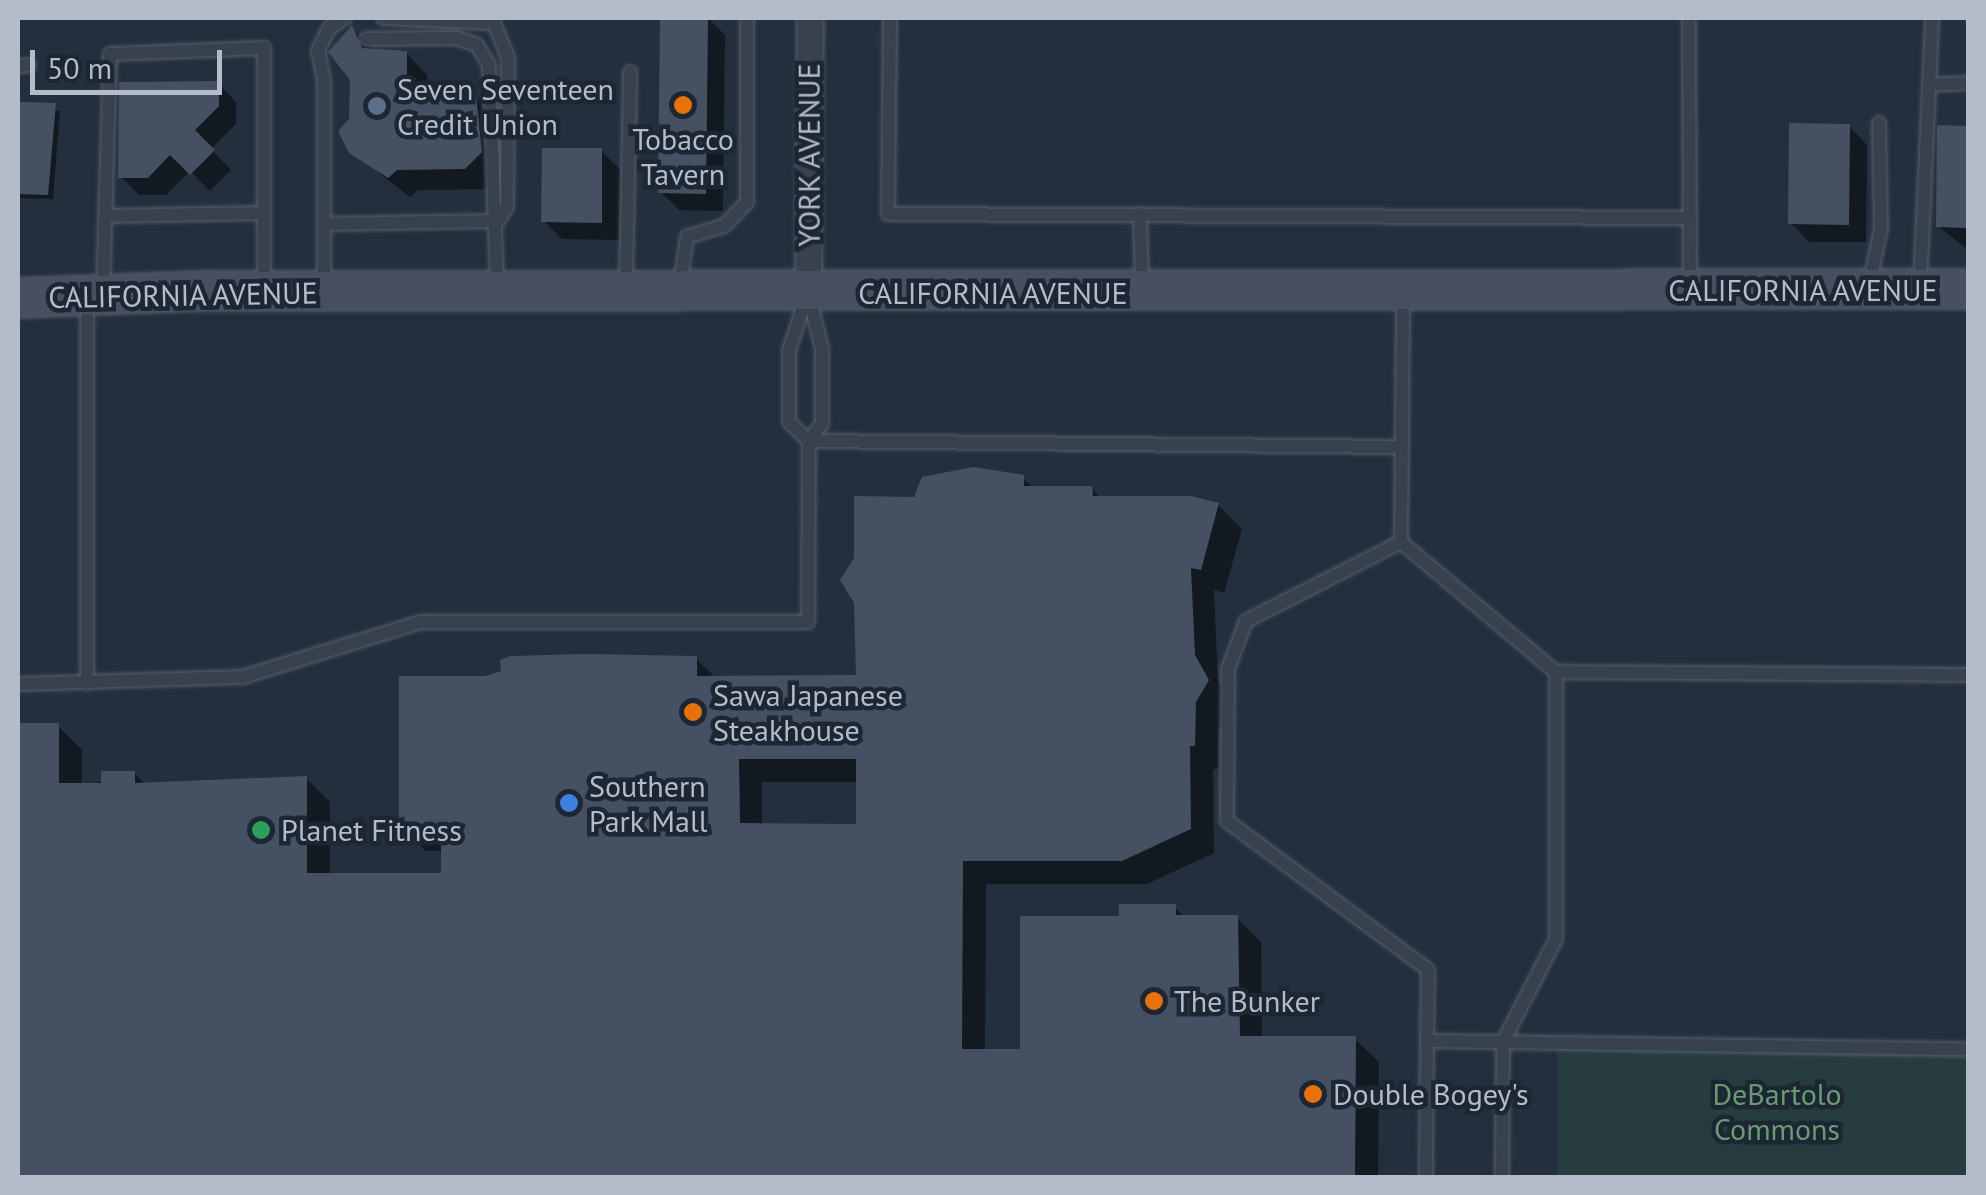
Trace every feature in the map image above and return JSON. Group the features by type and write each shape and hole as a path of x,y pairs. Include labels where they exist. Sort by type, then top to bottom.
{"street":[{"name":"YORK AVENUE","path":"808,294 810,18"},
{"name":"CALIFORNIA AVENUE","path":"18,298 264,292 1968,289"}],"lane":[{"path":"324,292 324,81 318,51 329,28 345,18"},
{"path":"382,18 494,23 508,57 507,207 498,221"},
{"path":"680,294 687,238 724,226 747,202 747,18"},
{"path":"872,18 890,18 888,214 1690,218"},
{"path":"1689,18 1690,290"},
{"path":"1920,289 1932,18"},
{"path":"366,39 456,38 476,45 489,65 492,207 498,221 497,293"},
{"path":"87,683 95,298 105,216 110,54 264,48 264,292"},
{"path":"324,81 338,68"},
{"path":"626,293 630,72"},
{"path":"1928,85 1968,83"},
{"path":"1868,289 1881,228 1879,123"},
{"path":"105,216 264,213"},
{"path":"1140,214 1142,292"},
{"path":"324,224 498,221"},
{"path":"1401,542 1403,292"},
{"path":"18,684 243,677 380,630 421,622 808,622 809,440 822,423 822,349 808,294"},
{"path":"808,294 789,350 789,422 809,440 1402,447"},
{"path":"1401,542 1556,672 1968,675"},
{"path":"1401,542 1246,621 1228,669 1227,821 1428,970 1426,1178"},
{"path":"1502,1178 1503,1042 1556,939 1556,672"},
{"path":"1427,1042 1968,1049"}],"green space":[{"name":"DeBartolo Commons","path":"1557,1043 1968,1049 1968,1177 1557,1178"}],"building":[{"name":"Tobacco Tavern","path":"660,18 708,18 706,194 658,193"},
{"path":"352,25 362,48 407,51 407,95 476,94 482,152 465,169 397,170 388,178 349,153 338,131 349,119 350,80 328,52"},
{"path":"219,81 219,106 195,130 215,150 190,175 170,155 148,178 118,178 119,82"},
{"path":"18,102 56,103 48,195 18,194"},
{"path":"1789,123 1850,124 1849,225 1788,224"},
{"path":"1937,125 1968,126 1968,228 1936,227"},
{"path":"542,148 602,148 602,223 541,222"},
{"name":"Southern Park Mall","path":"973,467 1024,475 1024,486 1092,486 1093,496 1191,496 1219,503 1201,570 1191,568 1195,655 1209,680 1196,702 1195,746 1190,746 1191,829 1122,861 963,861 962,1049 1020,1049 1020,916 1119,916 1119,904 1176,904 1176,915 1238,915 1240,1036 1356,1036 1355,1178 18,1178 18,723 59,723 59,783 101,783 101,771 135,771 135,783 307,776 307,873 441,873 441,828 399,828 399,676 485,676 501,671 500,660 511,656 585,654 697,656 697,676 856,675 854,603 840,580 854,558 854,496 914,497 922,477","holes":["739,759 856,759 856,824 740,823"]}],"place":[{"name":"Tobacco Tavern","path":"683,105"},
{"name":"Seven Seventeen Credit Union","path":"377,106"},
{"name":"Sawa Japanese Steakhouse","path":"693,712"},
{"name":"Southern Park Mall","path":"569,803"},
{"name":"Planet Fitness","path":"261,830"},
{"name":"The Bunker","path":"1154,1001"},
{"name":"Double Bogey's","path":"1313,1094"}]}
